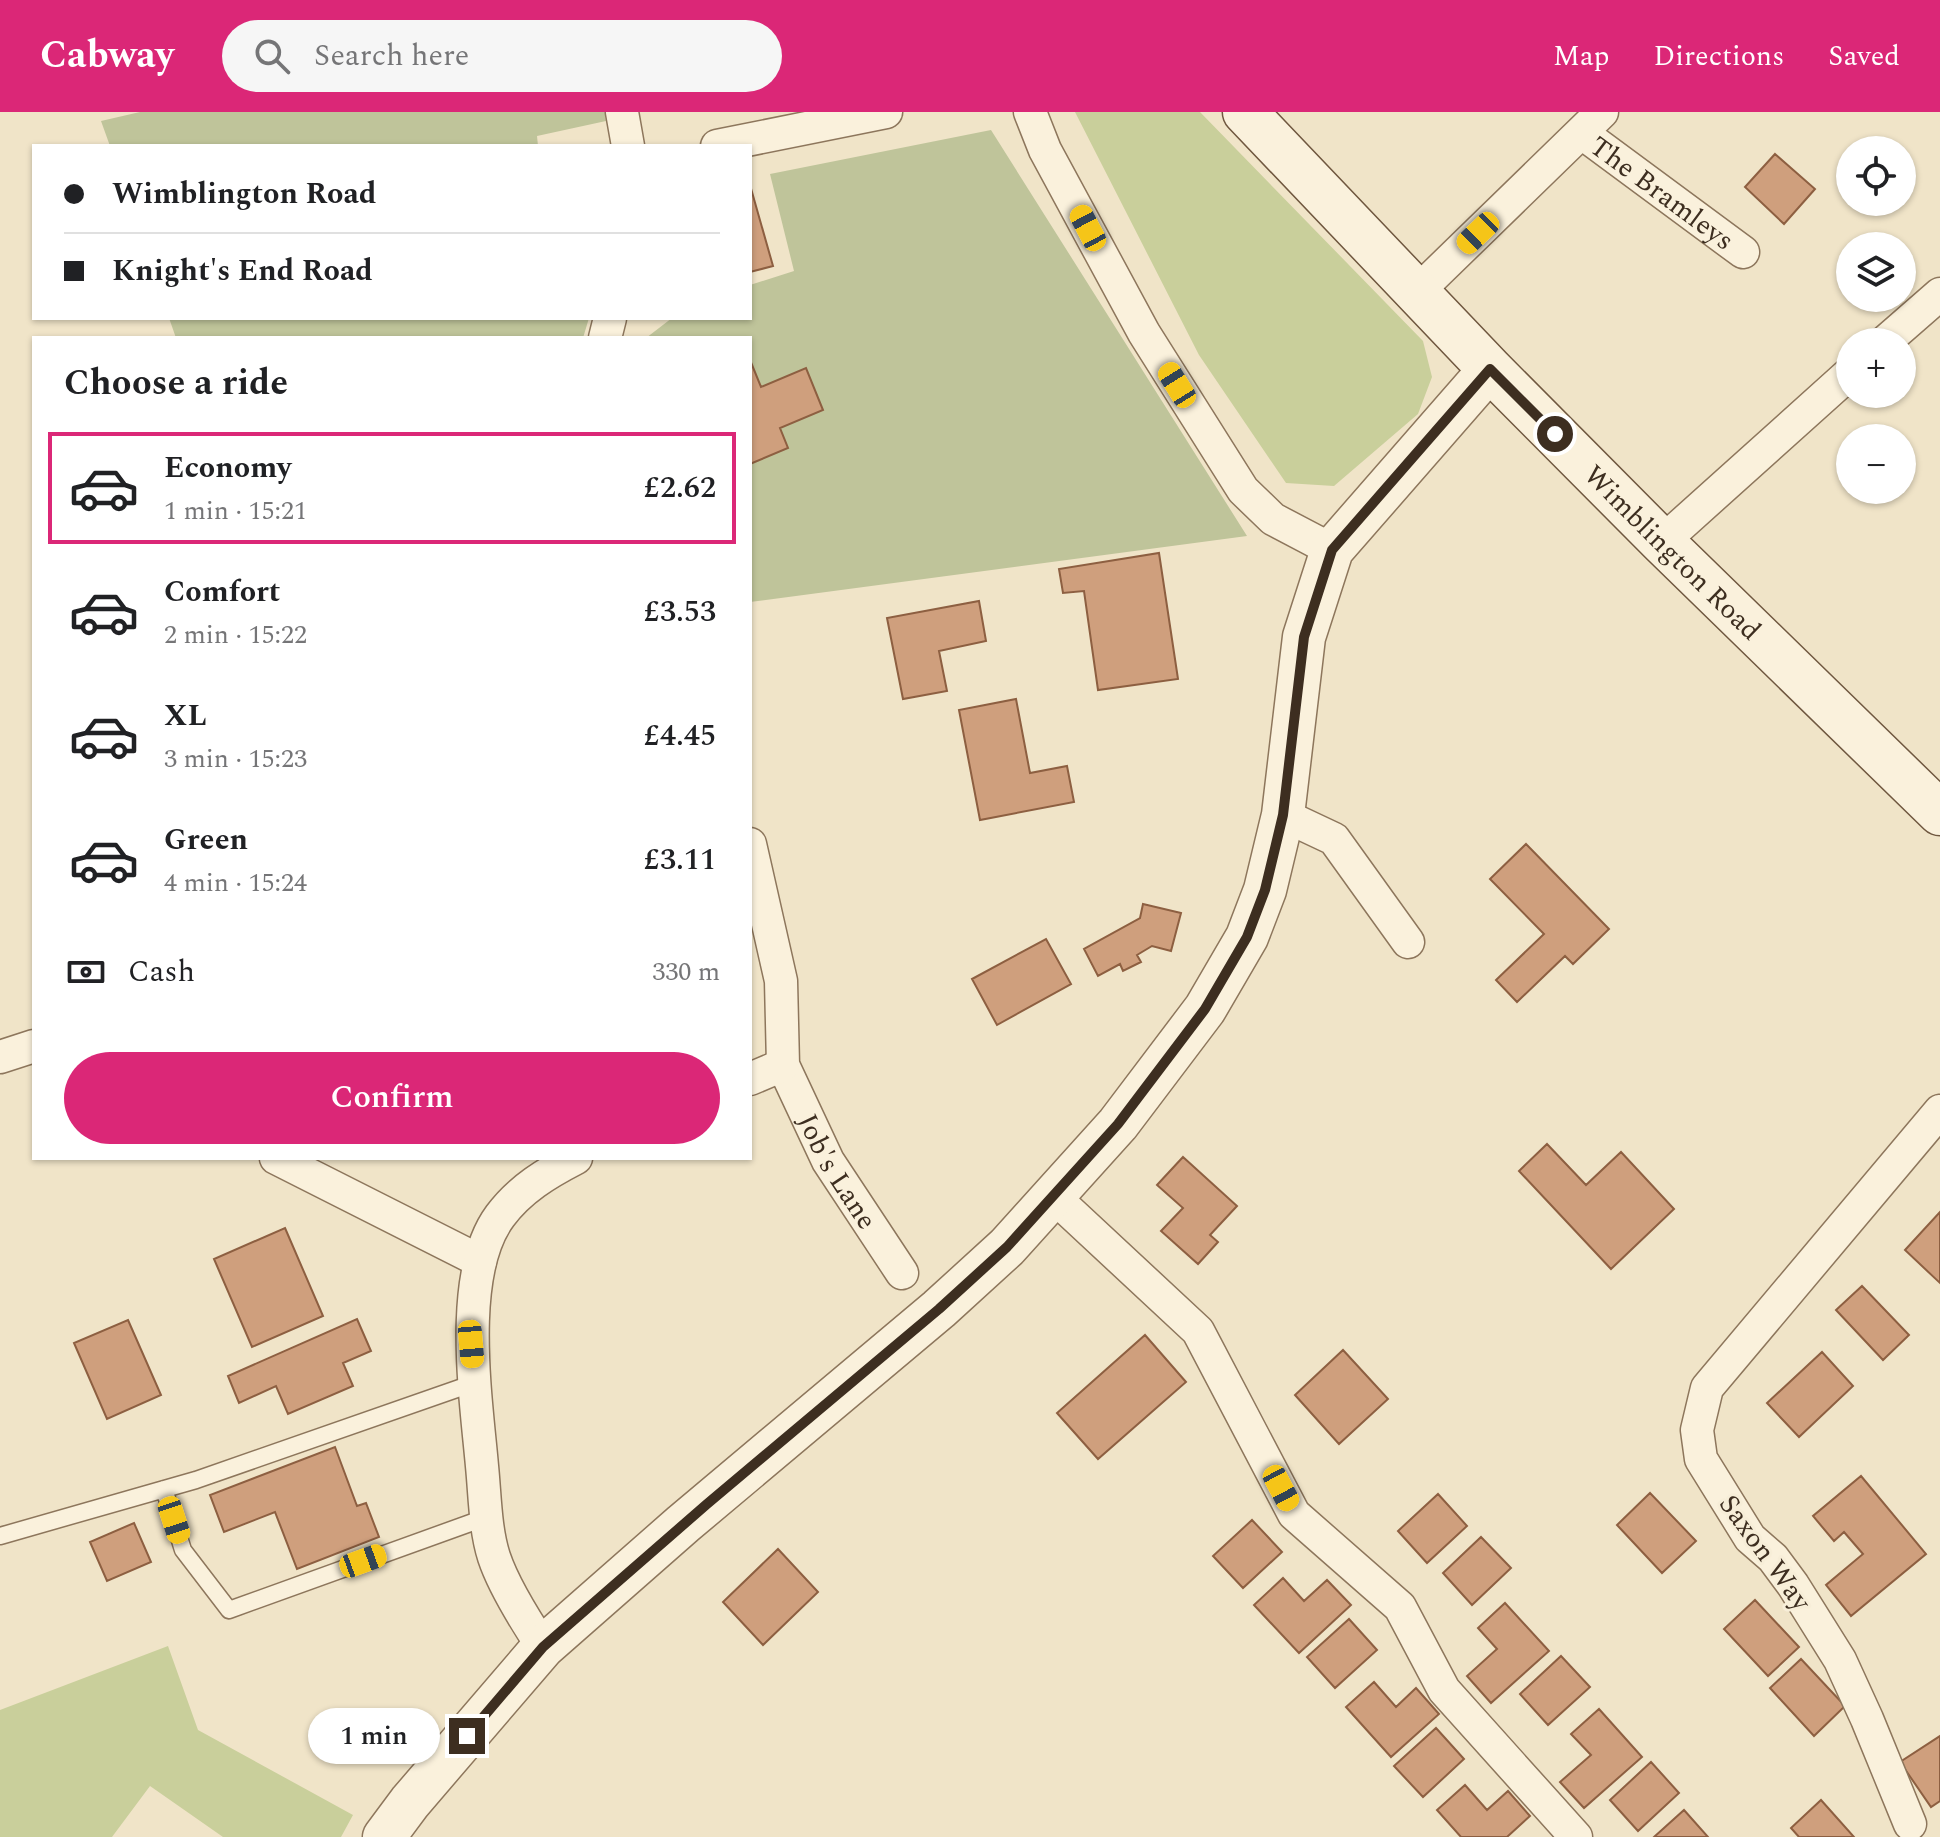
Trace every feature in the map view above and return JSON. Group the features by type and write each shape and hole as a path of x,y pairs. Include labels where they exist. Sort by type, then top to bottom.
{"main road":[{"name":"Wimblington Road","path":"1245,112 1490,369 1940,813"}],"street":[{"path":"622,112 628,144"},
{"path":"727,144 886,112"},
{"path":"1030,112 1045,150 1144,333 1243,490 1273,519 1332,550"},
{"path":"1416,293 1592,122"},
{"name":"The Bramleys","path":"1592,122 1743,252"},
{"path":"1901,328 1940,294"},
{"path":"384,1837 410,1802 543,1647 939,1309 1007,1247 1118,1124 1205,1009 1247,937 1265,890 1283,815 1304,637 1332,550 1490,369"},
{"path":"1662,542 1836,386"},
{"path":"1283,815 1334,839 1408,942"},
{"path":"752,853 781,981 783,1065 752,1078"},
{"path":"0,1057 32,1047"},
{"name":"Job's Lane","path":"783,1065 828,1161 902,1273"},
{"name":"Saxon Way","path":"1910,1824 1840,1660 1793,1585 1773,1558 1750,1538 1733,1512 1701,1459 1697,1430 1707,1388 1940,1111"},
{"path":"280,1160 480,1261"},
{"path":"543,1647 494,1557 487,1517 471,1340 480,1261 499,1217 537,1178 572,1160"},
{"path":"1053,1196 1198,1331 1294,1514 1400,1607 1444,1690 1576,1837"}],"lane":[{"path":"0,1536 164,1489 474,1383"},
{"path":"164,1489 183,1550 229,1610 487,1517"}],"green space":[{"path":"140,112 605,112 606,121 537,136 538,144 109,144 101,121"},
{"path":"1075,112 1200,112 1423,341 1432,377 1418,414 1334,486 1286,483 1199,355"},
{"path":"991,130 1247,536 752,602 752,336 649,336 669,320 752,320 752,284 794,271 770,174"},
{"path":"170,320 588,320 584,336 175,336"},
{"path":"168,1646 198,1730 353,1815 341,1837 223,1837 150,1786 112,1837 0,1837 0,1710"}],"building":[{"path":"1775,154 1815,189 1784,224 1745,187"},
{"path":"752,192 773,266 752,271"},
{"path":"752,365 761,387 806,368 823,410 780,428 788,448 752,463"},
{"path":"1159,553 1178,679 1098,690 1084,591 1063,593 1059,569"},
{"path":"979,601 986,641 939,651 947,691 903,699 887,618"},
{"path":"1016,699 1030,773 1067,766 1074,802 980,820 959,710"},
{"path":"1526,844 1609,929 1573,964 1565,956 1517,1002 1496,980 1544,934 1490,879"},
{"path":"1143,904 1181,913 1171,951 1152,946 1137,955 1141,962 1123,971 1120,964 1098,976 1084,949 1140,918"},
{"path":"1046,939 1071,984 997,1025 972,979"},
{"path":"1547,1144 1586,1185 1621,1152 1674,1209 1611,1269 1519,1171"},
{"path":"1183,1157 1237,1206 1210,1235 1218,1242 1198,1264 1161,1231 1183,1208 1157,1185"},
{"path":"1940,1212 1940,1283 1905,1250"},
{"path":"285,1228 323,1316 252,1347 214,1259"},
{"path":"1862,1286 1909,1335 1883,1360 1836,1310"},
{"path":"357,1319 371,1351 343,1363 353,1386 288,1414 276,1386 239,1403 228,1376"},
{"path":"128,1320 161,1395 107,1419 74,1343"},
{"path":"1145,1335 1186,1382 1098,1459 1057,1413"},
{"path":"1343,1350 1388,1399 1339,1444 1295,1395"},
{"path":"1822,1352 1853,1386 1799,1437 1767,1403"},
{"path":"335,1447 357,1506 366,1503 379,1537 297,1569 275,1512 224,1532 210,1495"},
{"path":"1861,1476 1926,1554 1851,1616 1826,1585 1863,1554 1844,1532 1834,1541 1813,1516"},
{"path":"1650,1493 1696,1541 1662,1573 1617,1525"},
{"path":"1438,1494 1467,1526 1427,1563 1398,1531"},
{"path":"1252,1520 1282,1552 1243,1588 1213,1556"},
{"path":"134,1523 151,1562 107,1581 90,1542"},
{"path":"1481,1537 1511,1568 1472,1605 1443,1573"},
{"path":"778,1549 818,1592 763,1645 723,1602"},
{"path":"1283,1578 1304,1601 1327,1580 1351,1605 1299,1653 1254,1605"},
{"path":"1755,1600 1799,1647 1768,1676 1724,1629"},
{"path":"1505,1603 1549,1651 1491,1703 1467,1676 1497,1649 1478,1628"},
{"path":"1349,1619 1377,1650 1335,1688 1307,1657"},
{"path":"1561,1656 1590,1687 1548,1725 1520,1694"},
{"path":"1801,1659 1845,1706 1814,1736 1770,1688"},
{"path":"1374,1682 1396,1707 1416,1688 1439,1714 1391,1757 1346,1707"},
{"path":"1599,1709 1642,1757 1584,1808 1560,1782 1591,1755 1571,1734"},
{"path":"1436,1728 1464,1759 1423,1797 1394,1766"},
{"path":"1940,1736 1940,1801 1931,1807 1900,1762"},
{"path":"1651,1762 1679,1793 1638,1831 1610,1800"},
{"path":"1465,1785 1487,1810 1508,1791 1530,1816 1507,1837 1461,1837 1437,1810"},
{"path":"1821,1800 1854,1837 1799,1837 1791,1828"},
{"path":"1684,1810 1708,1837 1654,1837"}],"route":[{"path":"467,1736 543,1647 939,1309 1007,1247 1118,1124 1205,1009 1247,937 1265,890 1283,815 1304,637 1332,550 1490,369 1555,434"}]}
